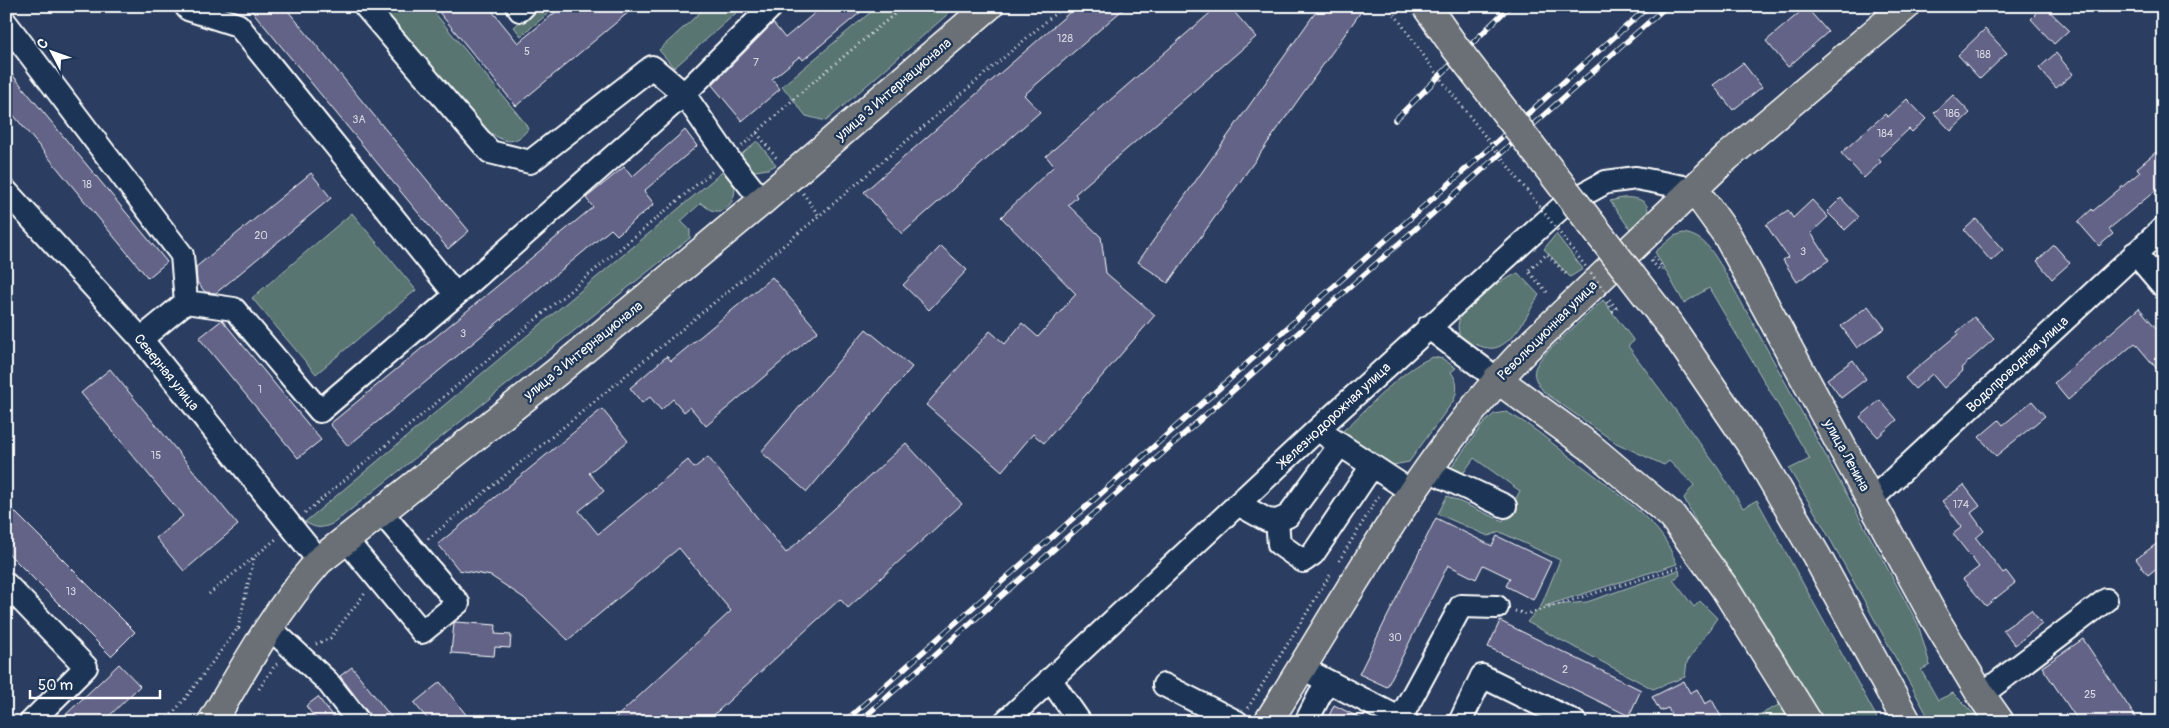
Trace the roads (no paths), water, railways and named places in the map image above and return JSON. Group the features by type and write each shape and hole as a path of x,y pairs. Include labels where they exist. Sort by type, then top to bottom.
{"main road":[{"name":"улица 3 Интернационала","path":"212,722 269,627 295,588 318,562 558,372 762,201 989,6"},
{"path":"1426,6 1455,47 1671,327 1756,452 1816,555 1899,715"},
{"name":"Революционная улица","path":"1268,722 1412,492 1497,379 1539,336 1727,157 1898,9"},
{"name":"улица Ленина","path":"1694,189 1726,235 1934,617 1981,695 2000,722"},
{"path":"1497,379 1589,446 1672,516 1724,587 1808,722"}],"street":[{"path":"186,6 188,9 238,25 456,295"},
{"path":"365,6 490,152 530,162 652,67 684,94 728,158 762,201"},
{"path":"517,6 520,10 524,6"},
{"path":"141,339 186,302 234,309 320,411 456,295 684,94 772,6"},
{"path":"6,23 182,255 186,302"},
{"name":"Железнодорожная улица","path":"1005,722 1428,327 1564,204 1606,182 1636,178 1694,189"},
{"name":"Северная улица","path":"6,191 141,339 318,562"},
{"name":"Водопроводная улица","path":"1871,500 2163,228"},
{"path":"2135,253 2163,286"},
{"path":"1428,327 1497,379"},
{"path":"1317,430 1412,492"},
{"path":"1238,504 1267,520 1277,522 1288,516 1340,445"},
{"path":"1277,522 1279,544 1304,561 1313,554 1372,466"},
{"path":"1429,469 1505,506"},
{"path":"346,540 422,632 458,603 381,512"},
{"path":"6,584 86,667 31,722"},
{"path":"1981,695 2106,600"},
{"path":"1302,668 1404,720 1460,606 1497,607"},
{"path":"269,627 327,681 359,722"},
{"path":"1460,722 1482,676 1575,722"},
{"path":"1050,679 1080,722"},
{"path":"1306,722 1327,682"},
{"path":"1164,685 1237,722"}],"railway":[{"path":"1395,120 1510,6"},
{"path":"844,722 1649,6"},
{"path":"859,722 1667,6"}]}
